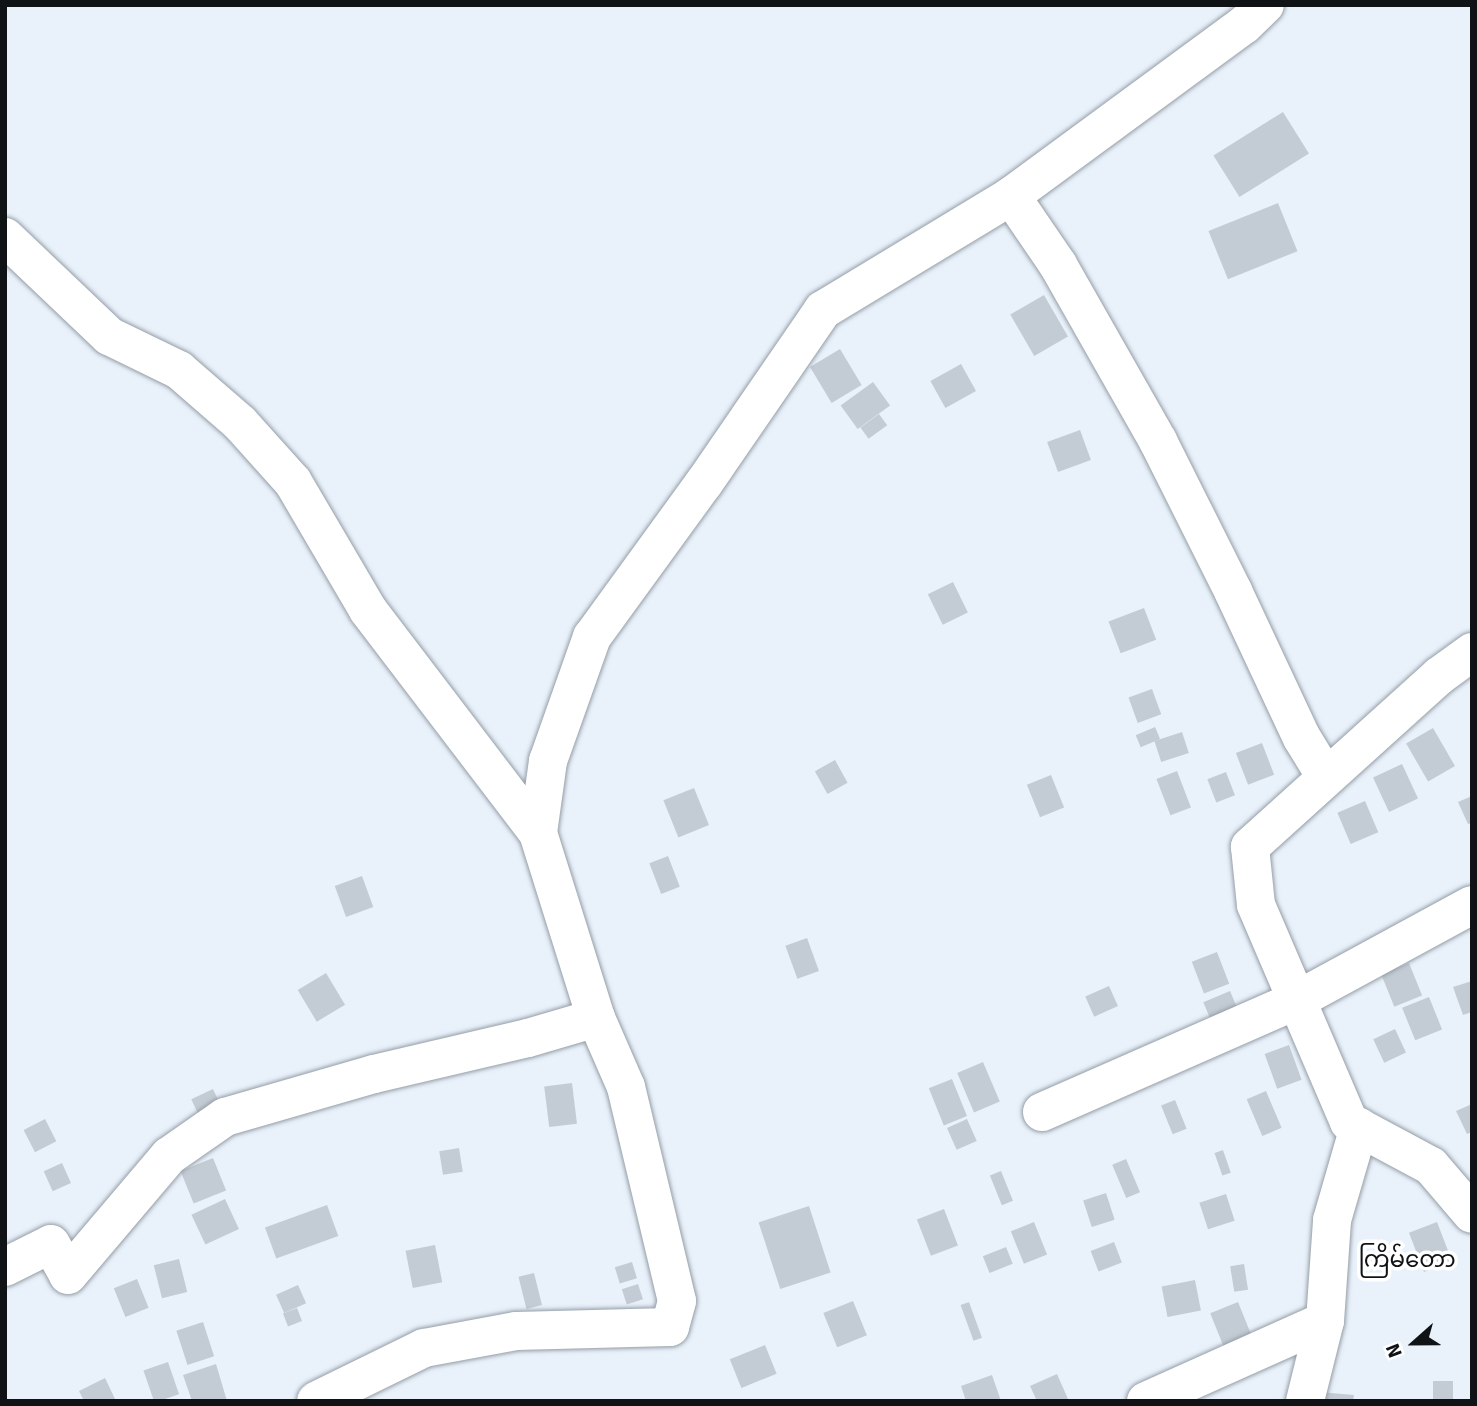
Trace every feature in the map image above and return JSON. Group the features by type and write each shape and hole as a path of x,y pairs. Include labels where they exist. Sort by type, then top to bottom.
{"street":[{"path":"538,833 548,761 592,637 823,310 1011,196 1244,24 1265,5"},
{"path":"1011,196 1058,265 1158,441 1302,738 1325,777"},
{"path":"5,237 109,336 180,370 240,423 293,482 368,610 538,833 596,1018 626,1087 677,1301 670,1327 516,1331 424,1348 316,1401"},
{"path":"1472,652 1439,676 1250,848 1256,905 1349,1122 1431,1166 1472,1214"},
{"path":"1042,1112 1297,1000 1472,905"},
{"path":"5,1267 51,1244 68,1275 169,1156 225,1117 374,1073 528,1038 596,1018"},
{"path":"1305,1401 1325,1321 1332,1220 1359,1127"},
{"path":"1146,1401 1325,1321"}],"building":[{"path":"1283,112 1309,154 1239,197 1213,155"},
{"path":"1278,203 1297,251 1228,279 1208,231"},
{"path":"1044,295 1068,337 1034,356 1010,315"},
{"path":"840,349 862,385 832,403 810,367"},
{"path":"961,364 976,391 945,408 930,381"},
{"path":"873,382 890,405 858,429 841,406"},
{"path":"879,414 887,425 869,439 860,428"},
{"path":"1080,430 1091,460 1058,472 1047,442"},
{"path":"953,582 968,613 943,625 928,594"},
{"path":"1144,608 1156,640 1121,653 1109,622"},
{"path":"1152,689 1161,714 1138,723 1129,698"},
{"path":"1155,727 1160,739 1141,747 1136,735"},
{"path":"1433,728 1455,766 1428,782 1406,744"},
{"path":"1182,732 1189,753 1161,762 1154,741"},
{"path":"1262,743 1274,775 1248,785 1236,753"},
{"path":"835,760 848,783 827,794 815,771"},
{"path":"1402,764 1418,798 1389,812 1373,778"},
{"path":"1177,771 1191,807 1170,815 1156,779"},
{"path":"1226,772 1235,795 1216,803 1207,779"},
{"path":"1051,775 1064,807 1040,817 1027,785"},
{"path":"694,788 709,825 678,837 663,800"},
{"path":"1472,796 1472,823 1468,824 1458,802"},
{"path":"1365,801 1378,832 1351,844 1337,813"},
{"path":"668,856 680,887 661,894 649,863"},
{"path":"362,876 373,907 346,917 335,886"},
{"path":"807,938 819,971 797,979 785,946"},
{"path":"1217,952 1229,984 1204,993 1192,962"},
{"path":"1409,963 1422,995 1394,1007 1381,974"},
{"path":"326,973 345,1005 317,1022 298,990"},
{"path":"1472,981 1472,1012 1463,1015 1453,987"},
{"path":"1109,986 1118,1006 1094,1017 1085,997"},
{"path":"1230,991 1240,1015 1213,1026 1203,1002"},
{"path":"1429,997 1442,1029 1415,1040 1402,1008"},
{"path":"1395,1029 1406,1053 1384,1063 1373,1039"},
{"path":"1289,1045 1302,1080 1277,1089 1265,1054"},
{"path":"983,1062 1000,1102 974,1113 957,1073"},
{"path":"952,1079 967,1116 944,1125 929,1088"},
{"path":"572,1083 577,1124 549,1127 544,1086"},
{"path":"213,1089 222,1108 200,1118 191,1099"},
{"path":"1266,1091 1282,1128 1262,1136 1247,1099"},
{"path":"1175,1100 1187,1129 1173,1134 1161,1106"},
{"path":"1472,1104 1472,1132 1467,1134 1456,1111"},
{"path":"45,1119 56,1141 35,1152 24,1130"},
{"path":"967,1119 977,1141 957,1150 947,1128"},
{"path":"459,1148 463,1172 443,1175 439,1151"},
{"path":"1223,1150 1231,1173 1222,1176 1214,1153"},
{"path":"213,1158 226,1190 194,1204 181,1171"},
{"path":"1126,1159 1140,1192 1126,1198 1112,1165"},
{"path":"62,1163 71,1183 53,1191 44,1171"},
{"path":"1001,1171 1013,1201 1002,1205 990,1175"},
{"path":"1106,1193 1115,1220 1092,1227 1083,1200"},
{"path":"1226,1194 1235,1221 1208,1229 1199,1203"},
{"path":"225,1199 239,1229 205,1245 191,1215"},
{"path":"327,1205 338,1236 276,1259 265,1228"},
{"path":"809,1206 831,1273 780,1289 759,1222"},
{"path":"944,1209 958,1245 931,1256 917,1219"},
{"path":"1034,1222 1047,1254 1024,1264 1011,1231"},
{"path":"1437,1222 1452,1261 1424,1272 1409,1233"},
{"path":"1114,1242 1122,1263 1099,1271 1091,1251"},
{"path":"435,1245 442,1282 413,1288 406,1251"},
{"path":"1006,1247 1013,1264 990,1273 983,1256"},
{"path":"179,1259 187,1292 162,1298 154,1265"},
{"path":"632,1262 637,1278 620,1284 615,1267"},
{"path":"1244,1264 1248,1290 1234,1292 1230,1266"},
{"path":"534,1273 542,1305 526,1309 518,1277"},
{"path":"137,1279 149,1308 125,1317 114,1288"},
{"path":"1195,1280 1201,1310 1168,1317 1162,1286"},
{"path":"638,1284 643,1299 627,1304 622,1289"},
{"path":"298,1285 306,1303 284,1313 276,1295"},
{"path":"853,1301 867,1335 837,1347 823,1313"},
{"path":"969,1302 982,1338 974,1341 961,1305"},
{"path":"1238,1302 1251,1334 1223,1346 1210,1313"},
{"path":"297,1308 302,1321 288,1326 283,1313"},
{"path":"203,1322 214,1356 187,1365 176,1331"},
{"path":"765,1345 777,1374 741,1388 730,1359"},
{"path":"168,1362 179,1394 154,1401 143,1370"},
{"path":"216,1364 227,1401 192,1401 183,1375"},
{"path":"1057,1374 1068,1399 1037,1401 1030,1386"},
{"path":"992,1375 1001,1401 966,1401 961,1386"},
{"path":"105,1378 116,1401 84,1401 79,1391"},
{"path":"1433,1381 1453,1381 1453,1401 1433,1401"},
{"path":"1319,1392 1354,1395 1353,1401 1318,1401"}],"district":[{"name":"ကြိမ်တော","path":"1407,1260"}]}
